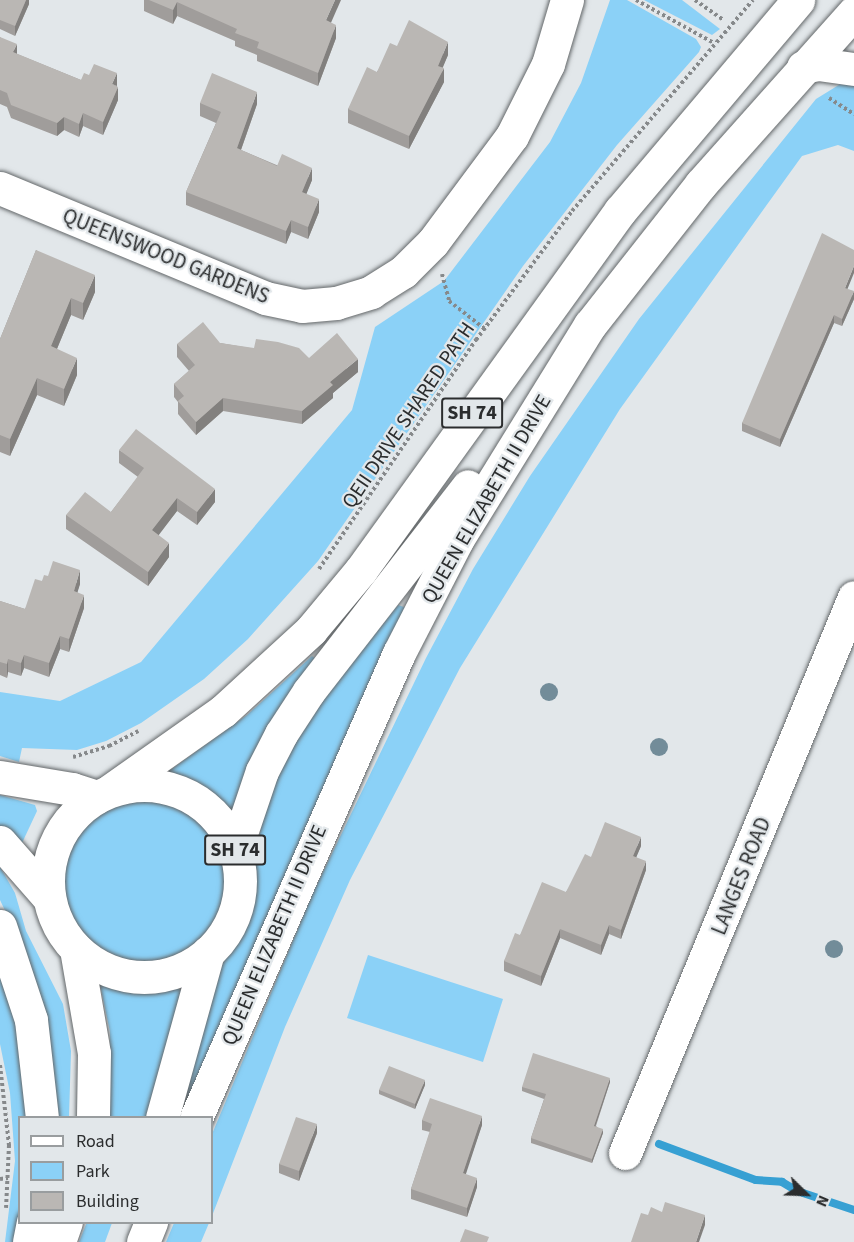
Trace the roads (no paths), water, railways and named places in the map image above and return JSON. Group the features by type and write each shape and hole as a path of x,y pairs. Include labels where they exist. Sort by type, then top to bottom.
{"main road":[{"name":"QUEENSWOOD GARDENS","path":"0,188 264,298 302,306 336,303 371,292 404,272 434,242 512,136 548,64 567,0"},
{"name":"SH 74","path":"104,794 154,785 176,790 213,814 235,851 239,873 233,916 208,952 172,972 141,976 111,971 76,949 64,934 49,898 50,859 67,823 104,794 245,694 341,596 620,211 798,0"},
{"name":"QUEEN ELIZABETH II DRIVE","path":"197,1116 321,826 425,601 457,540 590,325 701,184 854,12"},
{"path":"803,68 818,64 854,69"},
{"name":"SH 74","path":"235,851 262,771 309,691 590,325"},
{"name":"LANGES ROAD","path":"625,1153 854,597"},
{"path":"0,777 104,794"},
{"path":"0,842 49,898"},
{"path":"0,926 31,1020 42,1116"},
{"name":"SH 74","path":"76,949 94,1053 93,1116"},
{"name":"QUEEN ELIZABETH II DRIVE","path":"163,1116 208,952"},
{"path":"21,1224 29,1242"},
{"path":"59,1242 65,1224"},
{"path":"120,1242 126,1224"},
{"path":"143,1242 151,1224"}],"waterway":[{"path":"659,1144 756,1180 782,1182 797,1191 854,1210"}]}
